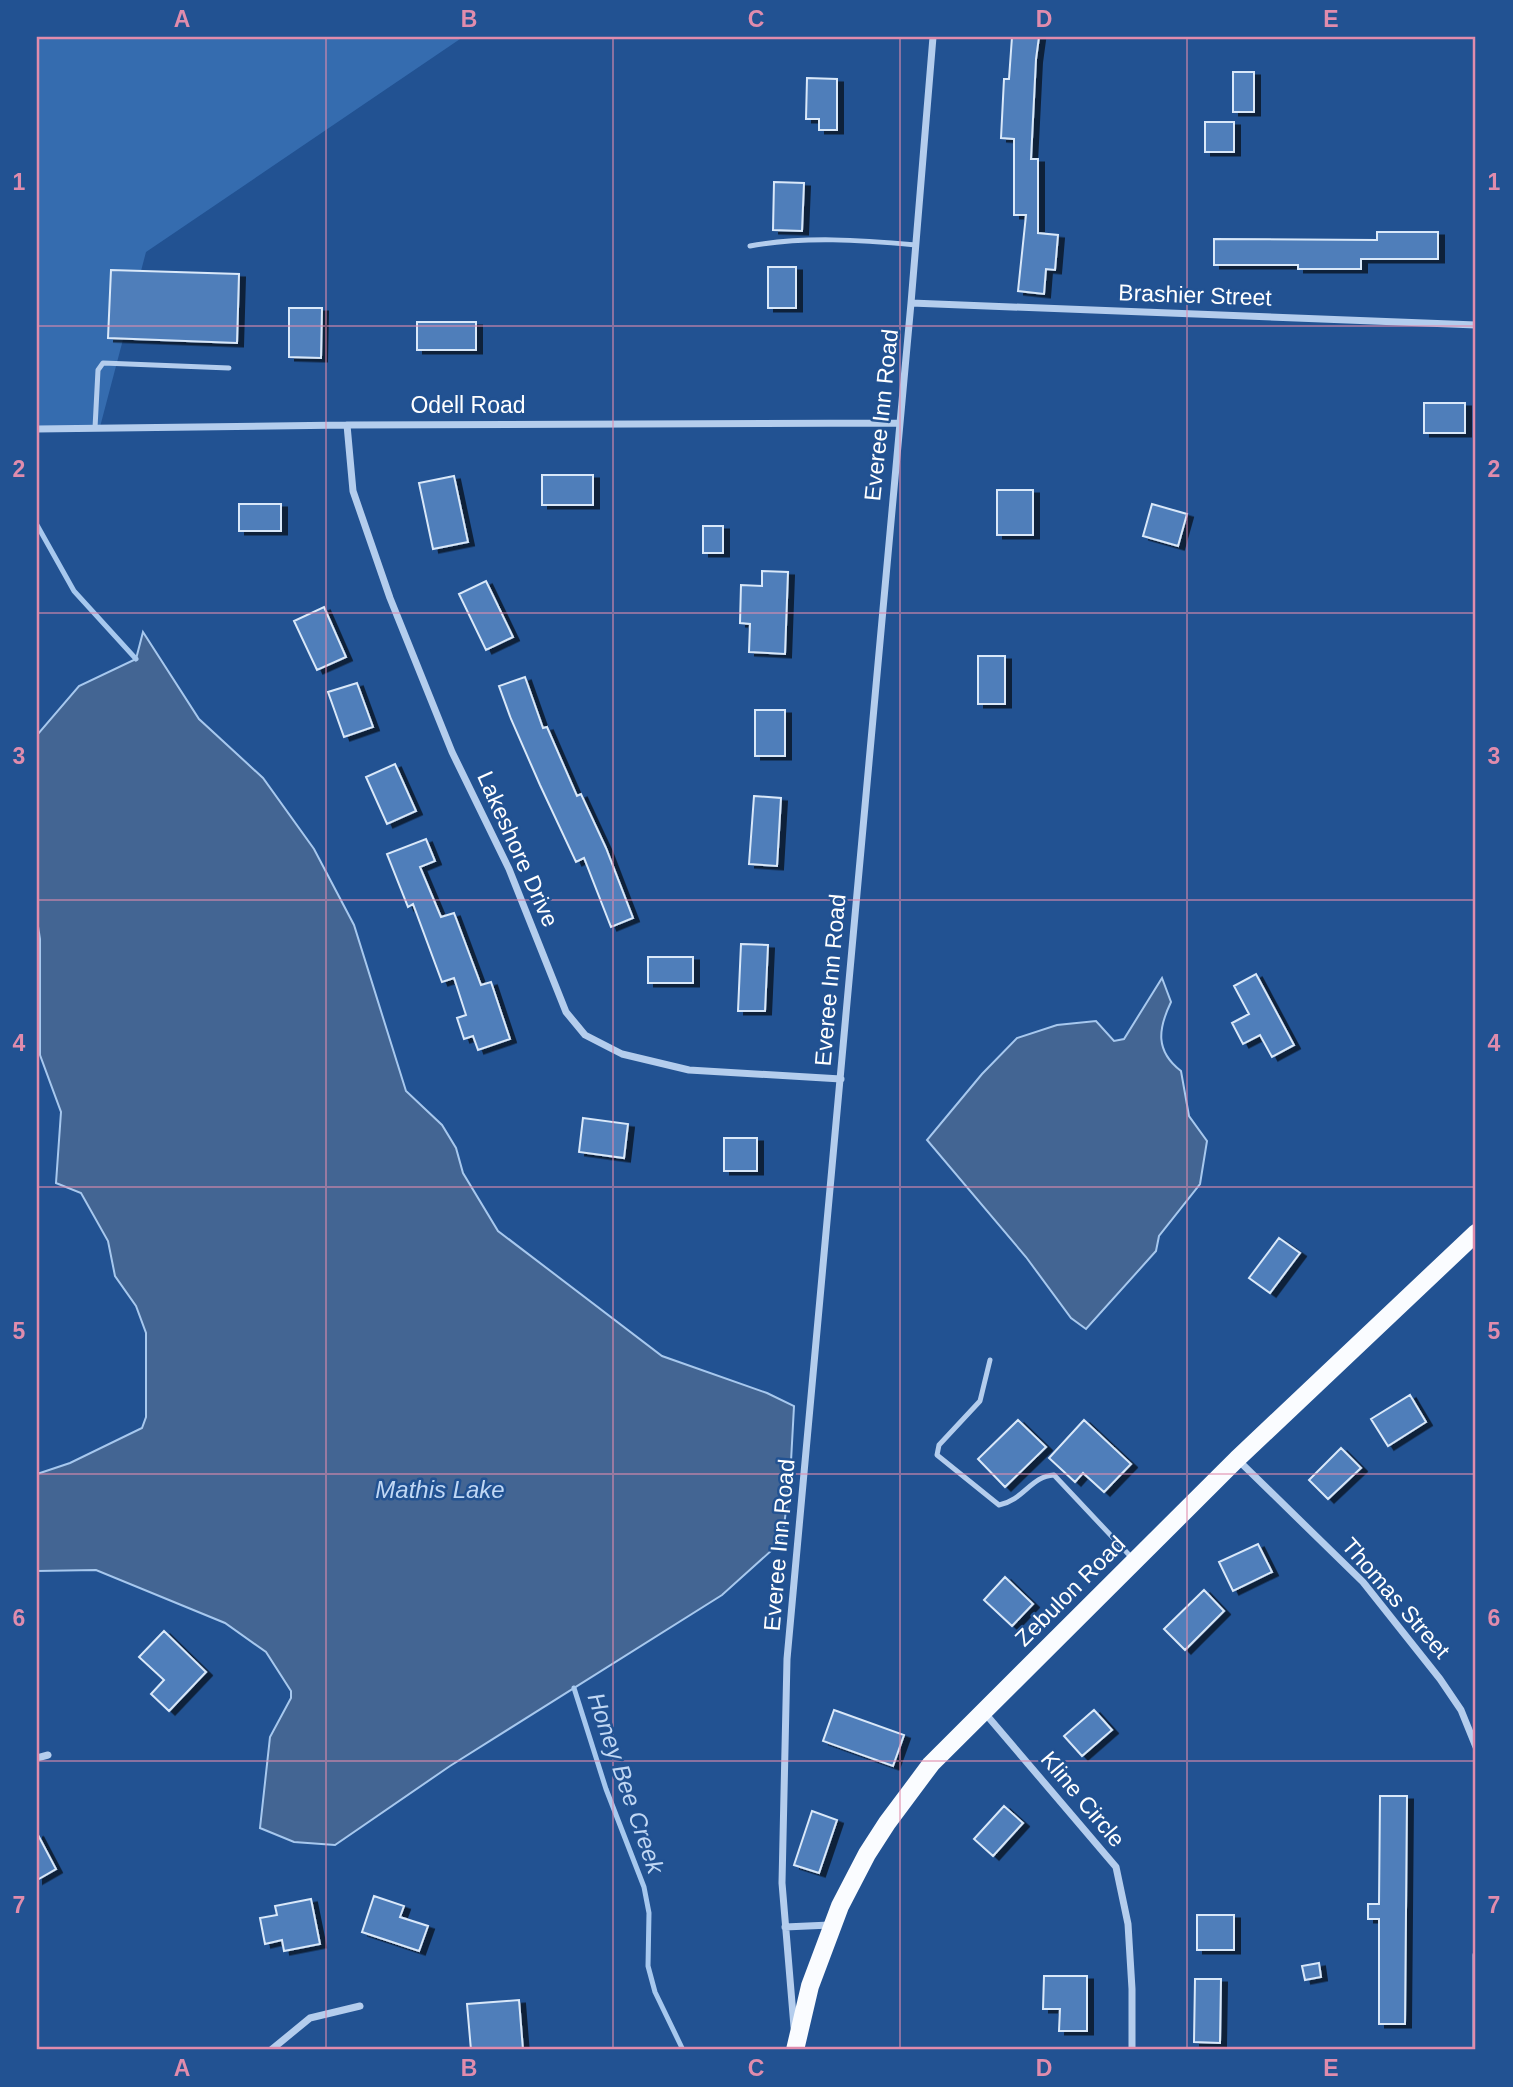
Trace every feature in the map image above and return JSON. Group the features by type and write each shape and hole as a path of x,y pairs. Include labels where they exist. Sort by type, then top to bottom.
{"main road":[{"name":"Zebulon Road","path":"795,2050 810,1986 832,1925 867,1854 931,1764 1237,1459 1476,1233"}],"street":[{"name":"Everee Inn Road","path":"795,2050 782,1883 787,1659 933,37"},
{"name":"Brashier Street","path":"911,303 1476,325"},
{"name":"Odell Road","path":"37,429 899,423"},
{"name":"Lakeshore Drive","path":"347,425 353,491 390,598 452,752 509,869 566,1012 585,1035 622,1054 689,1070 841,1079"},
{"name":"Thomas Street","path":"1237,1459 1363,1582 1440,1679 1461,1710 1476,1747"},
{"name":"Kline Circle","path":"983,1711 1116,1867 1128,1924 1132,2050"},
{"path":"37,1758 48,1755"},
{"path":"785,1927 832,1925"},
{"path":"1476,1955 1476,2050"},
{"path":"271,2050 310,2018 360,2006"}],"lane":[{"path":"750,246 779,241 863,240 916,245"},
{"path":"95,428 98,370 103,363 229,368"},
{"path":"990,1360 980,1401 939,1444 937,1455 999,1505 1013,1502 1043,1475 1054,1475 1135,1561"}],"shaded area":[{"path":"37,37 463,37 146,252 100,427 37,426"}],"water":[{"name":"Mathis Lake","path":"143,632 199,719 263,778 314,849 354,925 406,1091 442,1125 456,1148 463,1173 498,1231 662,1356 767,1393 794,1406 790,1480 782,1541 722,1595 450,1766 335,1845 294,1842 260,1828 270,1737 291,1698 291,1691 266,1652 225,1623 96,1570 37,1571 37,1474 70,1463 142,1428 146,1417 146,1333 136,1306 115,1276 108,1241 81,1193 56,1183 61,1112 40,1055 37,735 79,686 136,659"},
{"path":"1162,978 1171,1002 1163,1021 1163,1047 1167,1056 1181,1071 1189,1116 1207,1141 1200,1184 1159,1236 1156,1251 1086,1329 1071,1318 1026,1257 927,1140 982,1074 1017,1038 1057,1025 1096,1021 1114,1041 1124,1039"}],"building":[{"path":"1012,37 1039,37 1031,159 1038,159 1038,233 1058,235 1055,270 1046,269 1044,294 1018,291 1026,215 1014,215 1014,139 1001,138 1004,79 1009,79"},
{"path":"1233,72 1254,72 1254,112 1233,112"},
{"path":"807,78 837,79 837,130 819,130 819,119 806,119"},
{"path":"1205,122 1234,122 1234,152 1205,152"},
{"path":"774,182 804,183 802,231 773,230"},
{"path":"1377,232 1438,232 1438,259 1361,259 1361,269 1298,269 1298,265 1214,265 1214,239 1377,240"},
{"path":"768,267 796,267 796,308 768,308"},
{"path":"111,270 239,274 237,343 108,338"},
{"path":"289,308 322,308 321,358 289,357"},
{"path":"417,322 476,322 476,350 417,350"},
{"path":"1424,403 1465,403 1465,433 1424,433"},
{"path":"542,475 593,475 593,505 542,505"},
{"path":"454,476 468,542 433,549 419,483"},
{"path":"997,490 1033,490 1033,535 997,535"},
{"path":"239,504 281,504 281,531 239,531"},
{"path":"1152,504 1187,514 1178,546 1143,536"},
{"path":"703,526 723,526 723,553 703,553"},
{"path":"762,571 788,572 785,654 749,652 750,624 740,623 741,585 762,586"},
{"path":"486,581 513,637 486,650 459,594"},
{"path":"324,607 346,657 317,670 294,621"},
{"path":"978,656 1005,656 1005,704 978,704"},
{"path":"525,677 543,728 547,727 577,796 581,794 606,848 633,918 611,927 584,858 576,862 511,719 499,686"},
{"path":"357,683 373,727 344,737 328,692"},
{"path":"755,710 785,710 785,756 755,756"},
{"path":"395,764 416,811 387,824 366,777"},
{"path":"754,796 781,798 777,866 749,864"},
{"path":"426,839 435,861 420,867 441,917 454,913 481,985 491,982 510,1039 478,1050 473,1036 464,1039 457,1018 466,1015 454,978 442,982 413,904 408,907 387,854"},
{"path":"741,944 768,945 765,1011 738,1011"},
{"path":"648,957 693,957 693,983 648,983"},
{"path":"1256,974 1294,1045 1272,1057 1260,1035 1243,1044 1232,1023 1249,1014 1234,986"},
{"path":"583,1118 628,1124 624,1158 579,1152"},
{"path":"724,1138 757,1138 757,1171 724,1171"},
{"path":"1279,1238 1300,1253 1270,1293 1249,1278"},
{"path":"1410,1395 1426,1422 1388,1446 1371,1419"},
{"path":"1018,1420 1046,1447 1005,1487 978,1459"},
{"path":"1084,1420 1131,1464 1104,1492 1083,1473 1075,1482 1049,1458"},
{"path":"1341,1448 1361,1468 1328,1499 1309,1480"},
{"path":"1258,1544 1272,1572 1233,1591 1219,1562"},
{"path":"1005,1577 1033,1604 1012,1626 984,1600"},
{"path":"1204,1590 1224,1611 1185,1650 1164,1629"},
{"path":"164,1631 206,1672 169,1711 151,1694 164,1680 139,1657"},
{"path":"834,1710 904,1735 893,1766 823,1741"},
{"path":"1094,1710 1112,1730 1082,1756 1064,1736"},
{"path":"1380,1796 1407,1796 1405,2024 1379,2024 1379,1919 1368,1919 1368,1904 1379,1904"},
{"path":"1004,1806 1023,1823 993,1856 974,1839"},
{"path":"812,1811 837,1820 819,1873 794,1865"},
{"path":"37,1833 56,1869 37,1880"},
{"path":"374,1896 404,1906 400,1917 428,1926 419,1951 362,1932"},
{"path":"311,1899 320,1944 284,1951 282,1940 265,1944 260,1918 277,1915 275,1906"},
{"path":"1197,1915 1234,1915 1234,1950 1197,1950"},
{"path":"1319,1963 1321,1977 1305,1980 1302,1966"},
{"path":"1044,1976 1087,1976 1087,2031 1059,2031 1060,2009 1043,2009"},
{"path":"1195,1979 1221,1979 1220,2043 1194,2042"},
{"path":"519,2000 523,2050 471,2050 467,2004"}],"waterway":[{"name":"Honey Bee Creek","path":"37,525 74,591 136,659"},
{"name":"Honey Bee Creek","path":"574,1688 606,1789 644,1887 649,1913 648,1966 655,1992 683,2050"}]}
